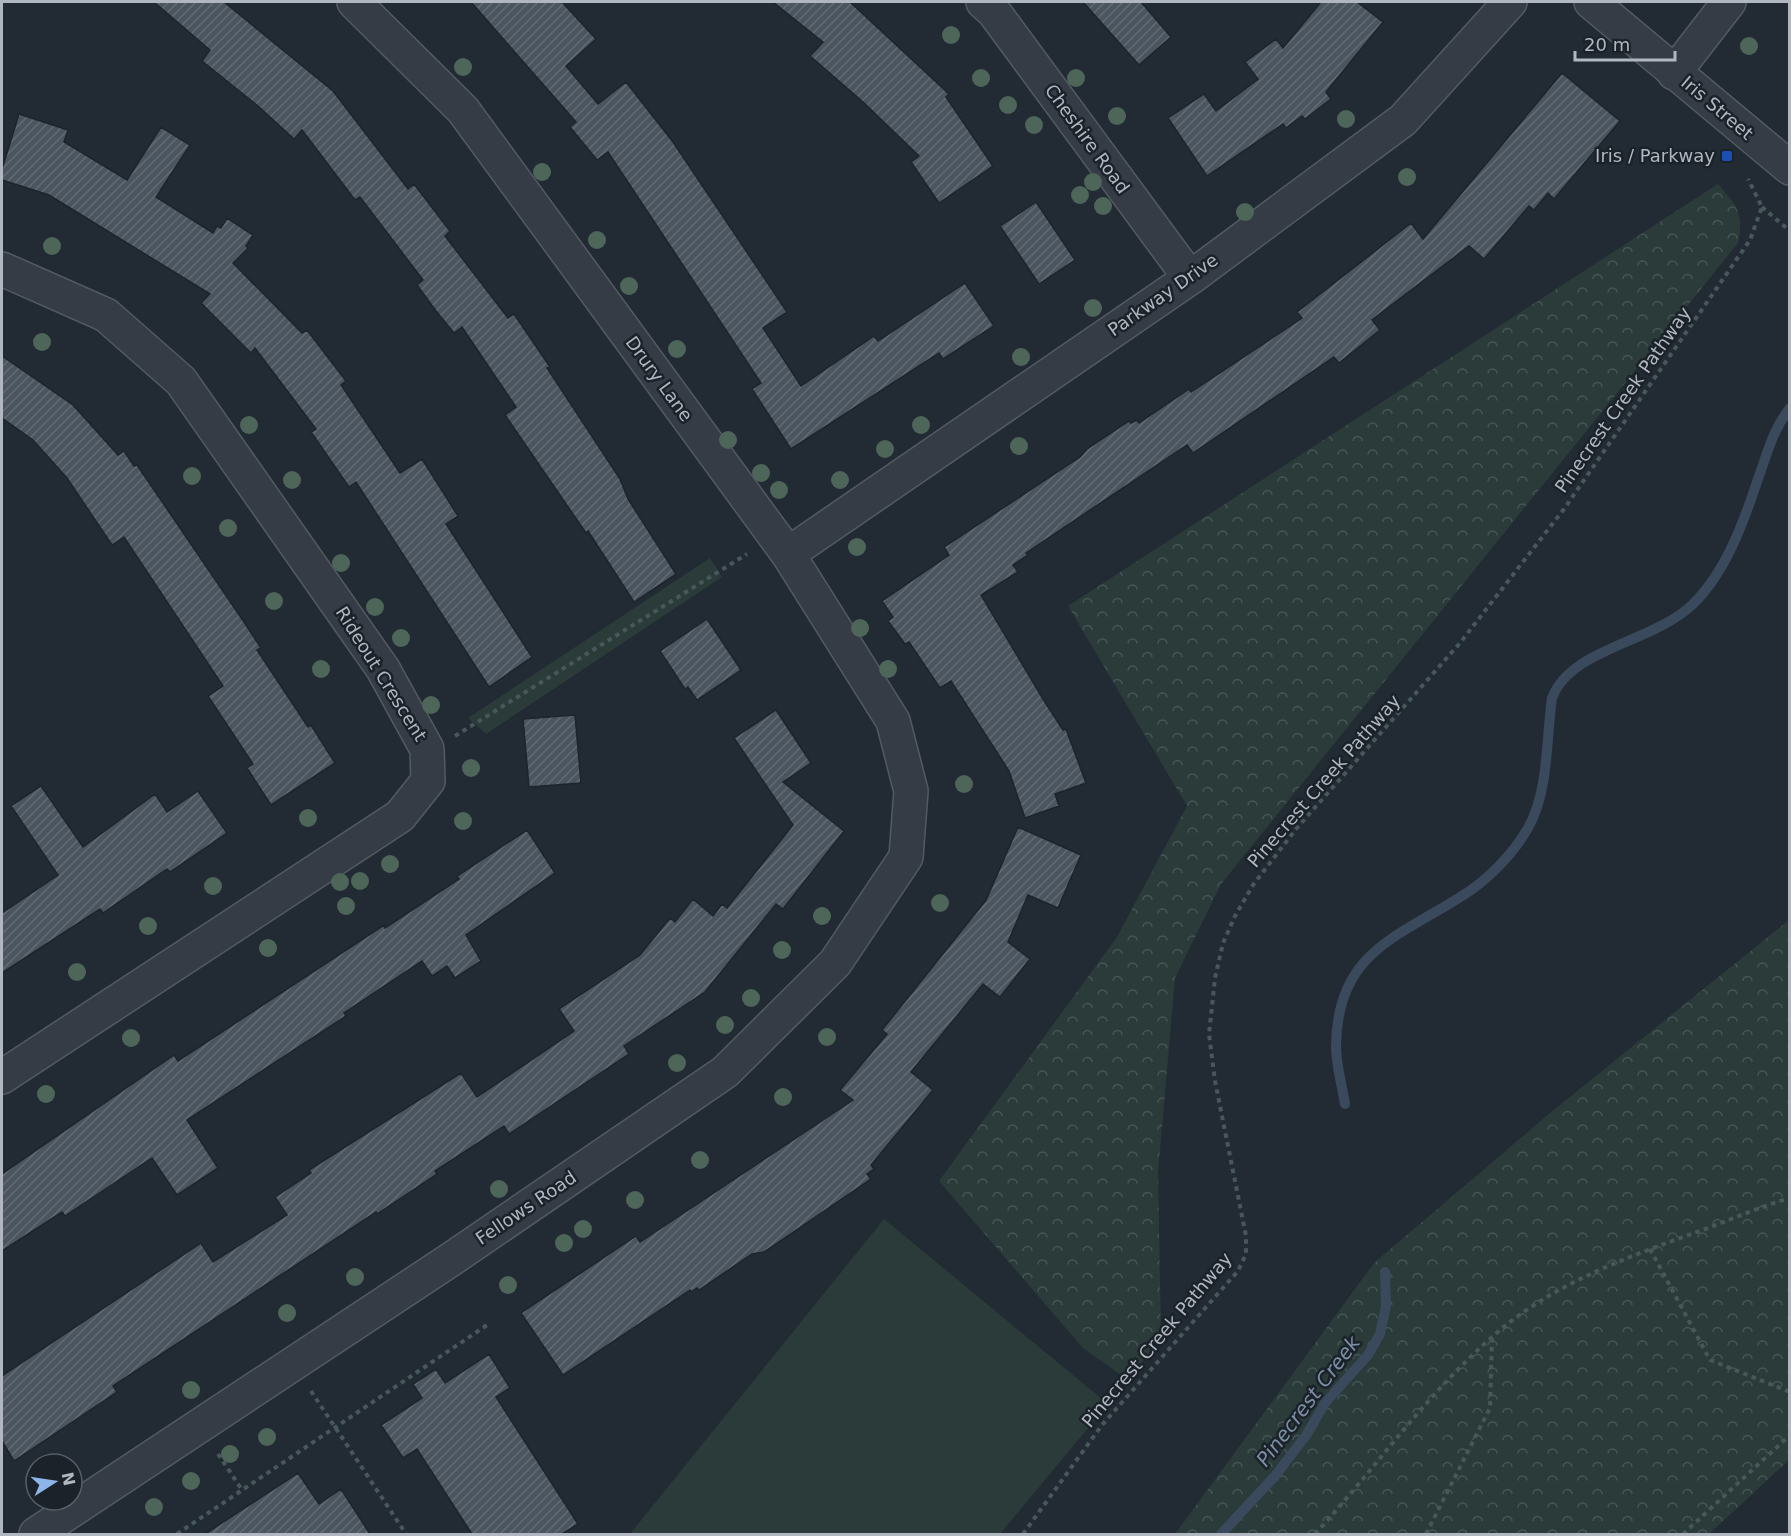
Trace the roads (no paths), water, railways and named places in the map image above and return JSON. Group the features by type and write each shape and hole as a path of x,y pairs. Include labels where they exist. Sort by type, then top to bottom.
{"street":[{"name":"Drury Lane","path":"354,2 463,110 781,545 893,721 911,791"},
{"name":"Cheshire Road","path":"983,2 994,12 1190,278"},
{"name":"Parkway Drive","path":"781,545 1190,278 1403,120 1510,2"},
{"name":"Iris Street","path":"1590,2 1790,168"},
{"path":"1674,73 1729,2"},
{"name":"Rideout Crescent","path":"2,269 106,315 181,381 383,669 428,749 428,781 400,816 2,1077"},
{"name":"Fellows Road","path":"36,1534 450,1260 724,1072 835,963 906,857 911,791"}],"waterway":[{"name":"Pinecrest Creek","path":"1345,1104 1336,1053 1339,1015 1347,989 1359,969 1393,937 1462,896 1481,882 1515,847 1528,828 1540,798 1546,764 1552,698 1562,681 1576,668 1594,657 1676,617 1705,591 1733,545 1771,442 1790,408"},
{"name":"Pinecrest Creek","path":"1221,1534 1275,1476 1307,1434 1325,1403 1368,1355 1380,1334 1386,1306 1385,1272"}],"place":[{"name":"Iris / Parkway","path":"1727,156"}]}
